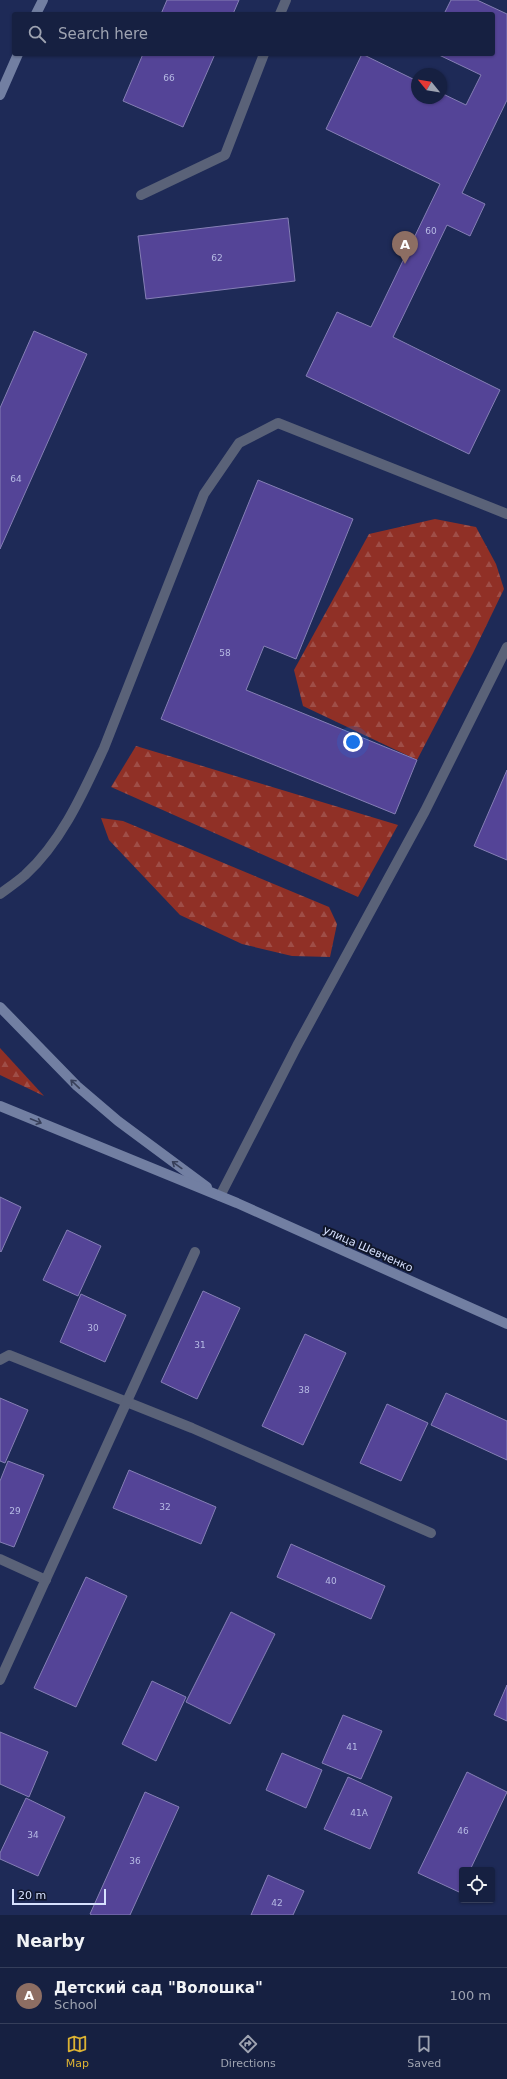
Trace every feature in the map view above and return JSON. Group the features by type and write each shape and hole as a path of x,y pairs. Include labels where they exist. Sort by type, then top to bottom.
{"street":[{"path":"37,12 43,0"},
{"path":"0,95 17,56"},
{"path":"0,1007 77,1086 118,1121 220,1196"},
{"path":"0,1106 220,1196"},
{"name":"улица Шевченко","path":"220,1196 507,1324"}],"lane":[{"path":"281,12 286,0"},
{"path":"141,195 225,155 263,56"},
{"path":"0,894 25,875 60,835 85,789 104,748 204,494 239,443 278,423 507,514"},
{"path":"220,1196 297,1046 425,811 507,647"},
{"path":"0,1680 195,1252"},
{"path":"0,1360 8,1355 127,1402 431,1533"},
{"path":"0,1558 46,1580"}],"green space":[{"path":"435,519 476,527 496,564 504,589 473,653 417,760 303,706 294,670 369,534"},
{"path":"136,746 398,825 358,897 111,787"},
{"path":"101,818 123,821 329,907 337,924 330,957 292,956 242,944 180,915 109,840"},
{"path":"0,1048 44,1096 0,1075"}],"building":[{"path":"167,0 239,0 234,12 162,12"},
{"path":"451,0 477,0 507,14 507,100 462,193 485,204 470,236 447,225 393,337 500,390 469,454 306,376 337,312 371,327 440,184 326,129 361,56 366,56 411,78 411,104 447,104 447,96 466,105 481,75 441,56 495,56 495,12 445,12"},
{"path":"142,56 214,56 183,127 123,101"},
{"path":"288,218 295,281 146,299 138,236"},
{"path":"34,331 87,354 0,549 0,408"},
{"path":"258,480 353,519 296,659 264,646 246,690 417,760 395,814 161,719"},
{"path":"507,770 507,860 474,846"},
{"path":"0,1197 21,1207 1,1252 0,1251"},
{"path":"67,1230 101,1246 78,1296 43,1280"},
{"path":"203,1291 240,1308 197,1399 161,1382"},
{"path":"81,1294 126,1315 105,1362 60,1342"},
{"path":"305,1334 346,1353 303,1445 262,1426"},
{"path":"446,1393 507,1421 507,1460 431,1425"},
{"path":"0,1398 28,1410 5,1463 0,1461"},
{"path":"387,1404 428,1423 401,1481 360,1463"},
{"path":"8,1461 44,1475 14,1547 0,1542 0,1481"},
{"path":"129,1470 216,1507 201,1544 113,1508"},
{"path":"291,1544 385,1586 371,1619 277,1577"},
{"path":"86,1577 127,1596 76,1707 34,1688"},
{"path":"231,1612 275,1634 230,1724 186,1702"},
{"path":"152,1681 186,1697 156,1761 122,1744"},
{"path":"507,1685 507,1721 494,1715"},
{"path":"343,1715 382,1731 361,1779 322,1763"},
{"path":"0,1732 48,1752 29,1797 0,1784"},
{"path":"282,1753 322,1770 306,1808 266,1790"},
{"path":"467,1772 507,1792 471,1867 459,1867 459,1892 418,1873"},
{"path":"348,1777 392,1797 370,1849 324,1829"},
{"path":"145,1792 179,1807 130,1915 92,1915 90,1914"},
{"path":"26,1798 65,1817 38,1876 0,1859 0,1853"},
{"path":"268,1875 304,1891 293,1915 251,1915"}],"place":[{"name":"Детский сад \"Волошка\"","path":"405,264"}]}
